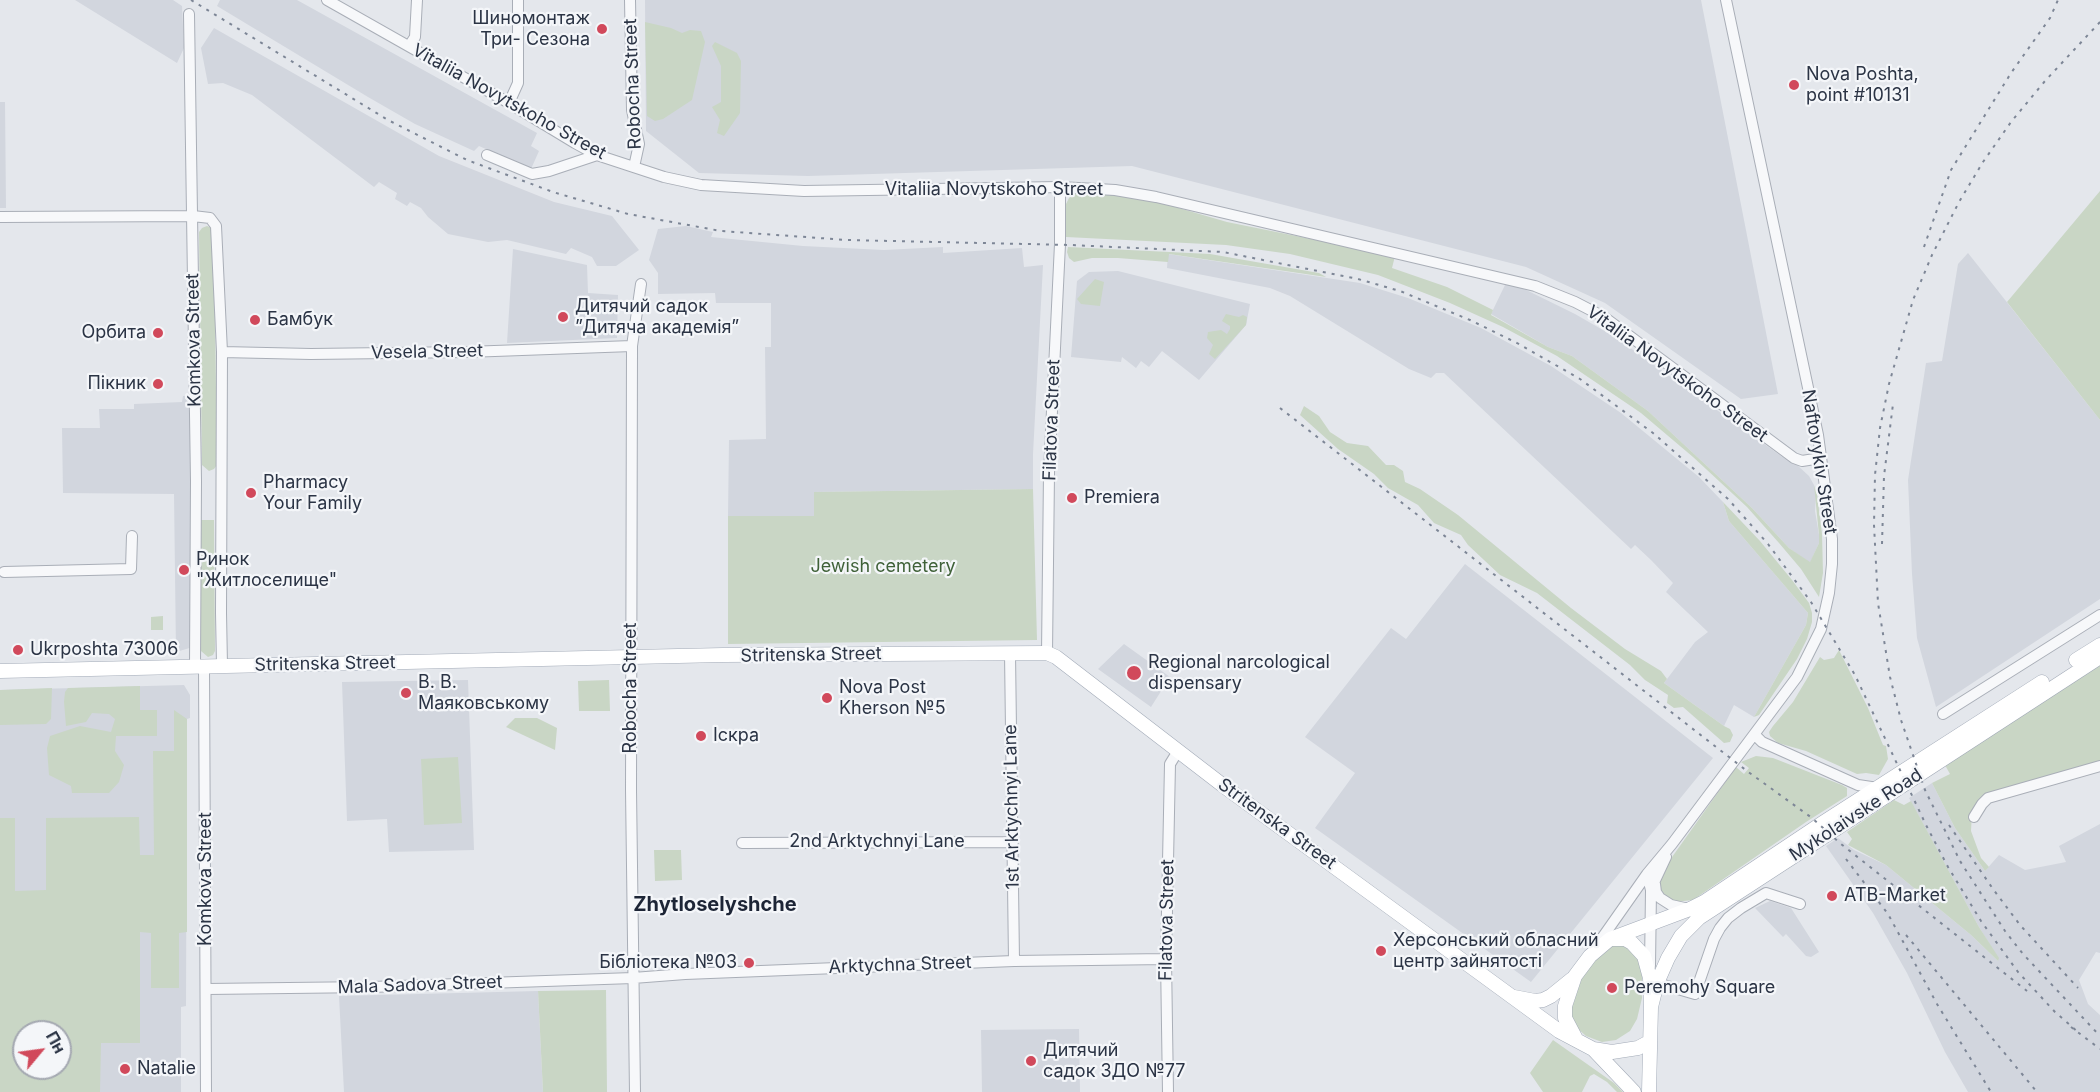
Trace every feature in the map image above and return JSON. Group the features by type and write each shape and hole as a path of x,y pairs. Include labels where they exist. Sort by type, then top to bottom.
{"main road":[{"name":"Mykolaivske Road","path":"1610,939 1689,909 2100,645"},
{"name":"Stritenska Street","path":"0,671 222,665 1047,653 1059,659 1178,751 1509,996 1559,1031 1576,1039"},
{"name":"Mykolaivske Road","path":"1649,1042 1653,981 1677,943 1699,918 2100,657"},
{"path":"1634,1092 1593,1049 1576,1039 1565,1018 1565,1006 1575,976 1590,956 1610,939 1625,939 1637,946 1644,956 1653,981"},
{"name":"Stritenska Street","path":"1509,996 1525,1000 1543,1000 1575,976"},
{"path":"1593,1049 1612,1052 1625,1051 1649,1042 1649,1092"}],"street":[{"name":"Vitaliia Novytskoho Street","path":"327,0 597,155 664,177 701,185 804,191 1060,187 1115,189 1488,273 1555,292 1604,317 1794,458 1802,461 1821,458"},
{"path":"409,46 415,36 417,0"},
{"path":"509,103 518,83 518,0"},
{"name":"Robocha Street","path":"630,0 632,110 639,144 634,167"},
{"name":"Naftovykiv Street","path":"1590,956 1651,881 1672,844 1797,677 1821,629 1827,606 1832,564 1832,539 1818,435 1726,0"},
{"name":"Komkova Street","path":"189,14 207,989 206,1092"},
{"path":"487,155 523,171 540,174 597,155"},
{"name":"Filatova Street","path":"1047,653 1049,473 1060,244 1060,187"},
{"path":"0,217 193,216"},
{"name":"Komkova Street","path":"193,216 210,218 218,232 222,352 220,613 222,665"},
{"name":"Robocha Street","path":"635,1092 631,658 632,346 641,284"},
{"name":"Vesela Street","path":"222,352 422,352 632,346"},
{"path":"4,572 131,569 132,536"},
{"path":"1943,714 2100,615"},
{"name":"1st Arktychnyi Lane","path":"1010,653 1014,961"},
{"path":"1755,735 1762,742 1858,784 1878,788"},
{"name":"Filatova Street","path":"1168,1092 1166,959 1170,764 1178,751"},
{"path":"1974,817 1989,798 2100,766"},
{"name":"2nd Arktychnyi Lane","path":"742,843 1013,842"},
{"path":"1651,881 1650,923 1653,981 1695,994 1714,939 1728,918 1766,893 1800,903"},
{"path":"1651,881 1660,898 1671,905 1689,909"},
{"name":"Arktychna Street","path":"633,978 1014,961 1166,959"},
{"name":"Mala Sadova Street","path":"207,989 371,987 633,978"}],"shaded area":[{"path":"75,0 173,0 182,6 184,48 177,63"},
{"path":"220,0 297,0 537,133 531,146 539,151 531,169 479,146 474,151 415,124 217,6"},
{"path":"645,0 1701,0 1778,394 1741,399 1605,303 1526,267 1132,166 808,176 699,173 646,131"},
{"path":"214,28 439,156 554,202 612,216 639,250 616,266 597,266 592,257 571,248 566,254 507,240 488,242 448,234 421,208 410,202 407,206 395,199 397,193 379,182 374,187 252,95 223,83 208,84 201,48"},
{"path":"0,102 5,102 6,208 0,208"},
{"path":"686,226 713,232 711,237 803,246 884,250 943,247 943,253 1022,248 1024,267 1043,265 1033,489 815,492 815,516 728,516 729,440 766,439 765,347 771,347 771,303 716,303 715,293 658,294 658,273 649,260 658,229"},
{"name":"Дитячий садок ”Дитяча академія”","path":"513,249 587,265 588,293 618,295 617,338 507,343"},
{"path":"1968,253 2100,420 2100,599 1936,707 1917,638 1908,480 1926,363 1942,361 1958,264"},
{"path":"1168,254 1360,283 1408,298 1481,328 1551,366 1621,413 1699,477 1723,502 1729,521 1808,613 1806,625 1754,717 1734,705 1724,726 1664,683 1695,642 1708,632 1666,592 1673,583 1651,560 1635,545 1631,549 1444,373 1436,373 1431,378 1409,369 1290,296 1270,288 1167,268"},
{"path":"1118,271 1250,304 1246,325 1199,380 1162,351 1149,367 1141,361 1136,368 1122,357 1121,362 1071,357 1077,281 1089,272"},
{"path":"1514,284 1615,337 1781,456 1796,464 1809,476 1816,494 1815,511 1819,535 1819,543 1810,563 1789,548 1752,508 1648,411 1572,356 1548,347 1491,314 1505,285"},
{"name":"Ринок \"Житлоселище\"","path":"191,395 193,647 176,652 174,494 63,493 62,428 100,428 99,409 134,409 134,404 182,402 183,396"},
{"path":"1465,564 1713,758 1531,982 1315,828 1355,773 1305,737 1391,628 1406,639"},
{"name":"Regional narcological dispensary","path":"1124,644 1170,677 1151,707 1098,669"},
{"path":"468,680 474,850 389,852 387,819 347,821 342,682"},
{"path":"184,685 190,695 190,718 187,719 186,1006 181,1007 181,1092 0,1092 0,690"},
{"path":"1932,783 1955,828 1985,871 1999,855 2025,870 2066,862 2059,846 2100,824 2100,953 2096,952 2079,980 2088,1004 2100,1015 2100,1092 1968,1092 1945,1052 1907,973 1873,913 1826,846 1838,838 1854,850 1886,865 1971,935 1998,961 1909,798"},
{"path":"1770,901 1791,908 1819,952 1811,957 1806,956 1786,934 1783,937 1755,908"},
{"path":"538,991 543,1092 344,1092 339,996"},
{"name":"Дитячий садок ЗДО №77","path":"1079,1029 1080,1092 982,1092 981,1030"}],"green space":[{"path":"645,22 682,33 690,30 701,31 705,42 692,100 663,119 655,121 647,116"},
{"path":"715,42 737,53 741,61 740,113 724,136 717,133 720,120 712,107 721,102 721,66 712,46"},
{"path":"2100,191 2100,420 2007,302"},
{"path":"1100,193 1165,204 1227,222 1395,256 1392,268 1447,287 1493,310 1491,315 1548,347 1572,356 1648,411 1752,508 1789,548 1810,562 1819,543 1814,485 1822,534 1823,573 1819,597 1801,569 1747,507 1693,457 1641,413 1557,356 1503,327 1450,303 1378,275 1290,254 1226,245 1066,237 1066,204 1071,194"},
{"path":"207,226 214,232 217,465 209,471 202,465 199,232"},
{"path":"1068,247 1210,254 1319,273 1326,277 1169,254 1168,262 1092,258 1074,262 1069,258"},
{"path":"1095,279 1104,282 1100,306 1081,304 1077,299"},
{"path":"1226,314 1247,317 1246,325 1215,359 1209,354 1213,345 1207,338 1208,332 1221,330 1227,334 1230,326 1222,321"},
{"path":"1304,406 1319,416 1330,432 1347,443 1368,446 1386,465 1394,465 1403,471 1405,482 1420,489 1458,515 1571,608 1625,649 1661,671 1667,679 1664,683 1730,729 1733,735 1730,742 1724,743 1683,707 1674,708 1667,703 1668,695 1645,680 1630,665 1537,593 1500,575 1468,545 1461,535 1434,523 1418,505 1388,488 1374,474 1338,449 1300,415"},
{"name":"Jewish cemetery","path":"1033,489 1037,640 728,644 728,516 814,516 814,492"},
{"path":"1723,502 1760,541 1792,580 1809,603 1812,613 1807,639 1797,659 1759,715 1754,717 1806,625 1808,613 1729,521"},
{"path":"199,520 214,520 215,651 208,657 201,651"},
{"path":"163,616 163,630 151,630 151,617"},
{"path":"1839,650 1868,708 1883,745 1886,746 1888,759 1879,775 1857,774 1806,751 1778,743 1770,736 1769,732 1793,702 1820,657 1824,660 1834,658"},
{"path":"2100,663 2100,761 2000,793 1972,813 1971,831 1981,858 1989,867 1985,871 1955,828 1932,783 1950,774 1945,765"},
{"path":"609,680 610,711 579,711 578,681"},
{"path":"140,686 140,710 157,710 157,736 116,736 115,751 124,765 119,782 109,793 72,793 71,786 49,775 47,748 50,736 80,726 111,732 115,719 109,714 92,713 86,722 66,726 64,702 68,688"},
{"path":"52,688 51,719 46,724 0,725 0,690"},
{"path":"174,710 187,719 187,932 179,933 179,988 151,988 151,933 140,932 140,1043 101,1043 100,1092 0,1092 0,818 15,818 15,891 46,890 46,818 139,817 140,855 154,855 153,751 174,751"},
{"path":"515,718 537,718 557,728 555,750 506,727"},
{"path":"1756,756 1773,758 1842,785 1847,788 1847,796 1693,900 1674,902 1660,891 1658,883 1660,874 1736,767 1744,774 1749,768 1741,762"},
{"path":"458,757 462,823 424,825 421,759"},
{"path":"1894,800 1904,805 1911,801 1979,927 1999,958 1998,961 1971,935 1886,865 1848,845 1852,839 1847,832"},
{"path":"654,850 681,850 682,880 655,881"},
{"path":"1613,944 1628,945 1642,959 1642,998 1637,1019 1630,1031 1616,1040 1602,1042 1586,1036 1577,1028 1571,1017 1571,993 1599,953"},
{"path":"606,990 607,1092 543,1092 538,991"},
{"path":"1553,1040 1614,1083 1623,1092 1617,1092 1594,1074 1590,1076 1582,1092 1543,1092 1530,1073"}],"railway":[{"path":"191,0 388,120 467,160 553,192 628,214 721,231 847,240 1071,245 1223,252 1358,279 1400,291 1470,320 1517,343 1580,379 1653,433 1728,499 1768,544 1811,602 1855,675 1926,825 1981,921 2018,972 2055,1012 2078,1032"},
{"path":"1924,247 1951,170 2011,73 2050,18 2058,0"},
{"path":"2100,22 2045,81 2011,122 1959,202 1932,255 1913,300 1889,384 1880,428 1875,475 1874,525 1878,603 1890,677 1901,720 1925,790 1960,861 2005,931 2023,954 2100,1036"},
{"path":"1882,544 1884,476 1893,404"},
{"path":"1280,408 1747,771 1812,818 1841,844 2027,991"},
{"path":"1949,825 2020,925 2078,988"},
{"path":"1846,859 1888,914 1937,1004 1991,1092"},
{"path":"1906,935 2037,1092"},
{"path":"2071,1027 2100,1049"}],"place":[{"name":"Шиномонтаж Три- Сезона","path":"602,29"},
{"name":"Nova Poshta, point #10131","path":"1794,85"},
{"name":"Дитячий садок ”Дитяча академія”","path":"563,317"},
{"name":"Бамбук","path":"255,320"},
{"name":"Орбита","path":"158,333"},
{"name":"Пікник","path":"158,384"},
{"name":"Pharmacy Your Family","path":"251,493"},
{"name":"Premiera","path":"1072,498"},
{"name":"Ринок \"Житлоселище\"","path":"184,570"},
{"name":"Ukrposhta 73006","path":"18,650"},
{"name":"Regional narcological dispensary","path":"1134,673"},
{"name":"В. В. Маяковському","path":"406,693"},
{"name":"Nova Post Kherson №5","path":"827,698"},
{"name":"Іскра","path":"701,736"},
{"name":"ATB-Market","path":"1832,896"},
{"name":"Херсонський обласний центр зайнятості","path":"1381,951"},
{"name":"Бібліотека №03","path":"749,963"},
{"name":"Peremohy Square","path":"1612,988"},
{"name":"Дитячий садок ЗДО №77","path":"1031,1061"},
{"name":"Natalie","path":"125,1069"}],"district":[{"name":"Zhytloselyshche","path":"715,905"}]}
